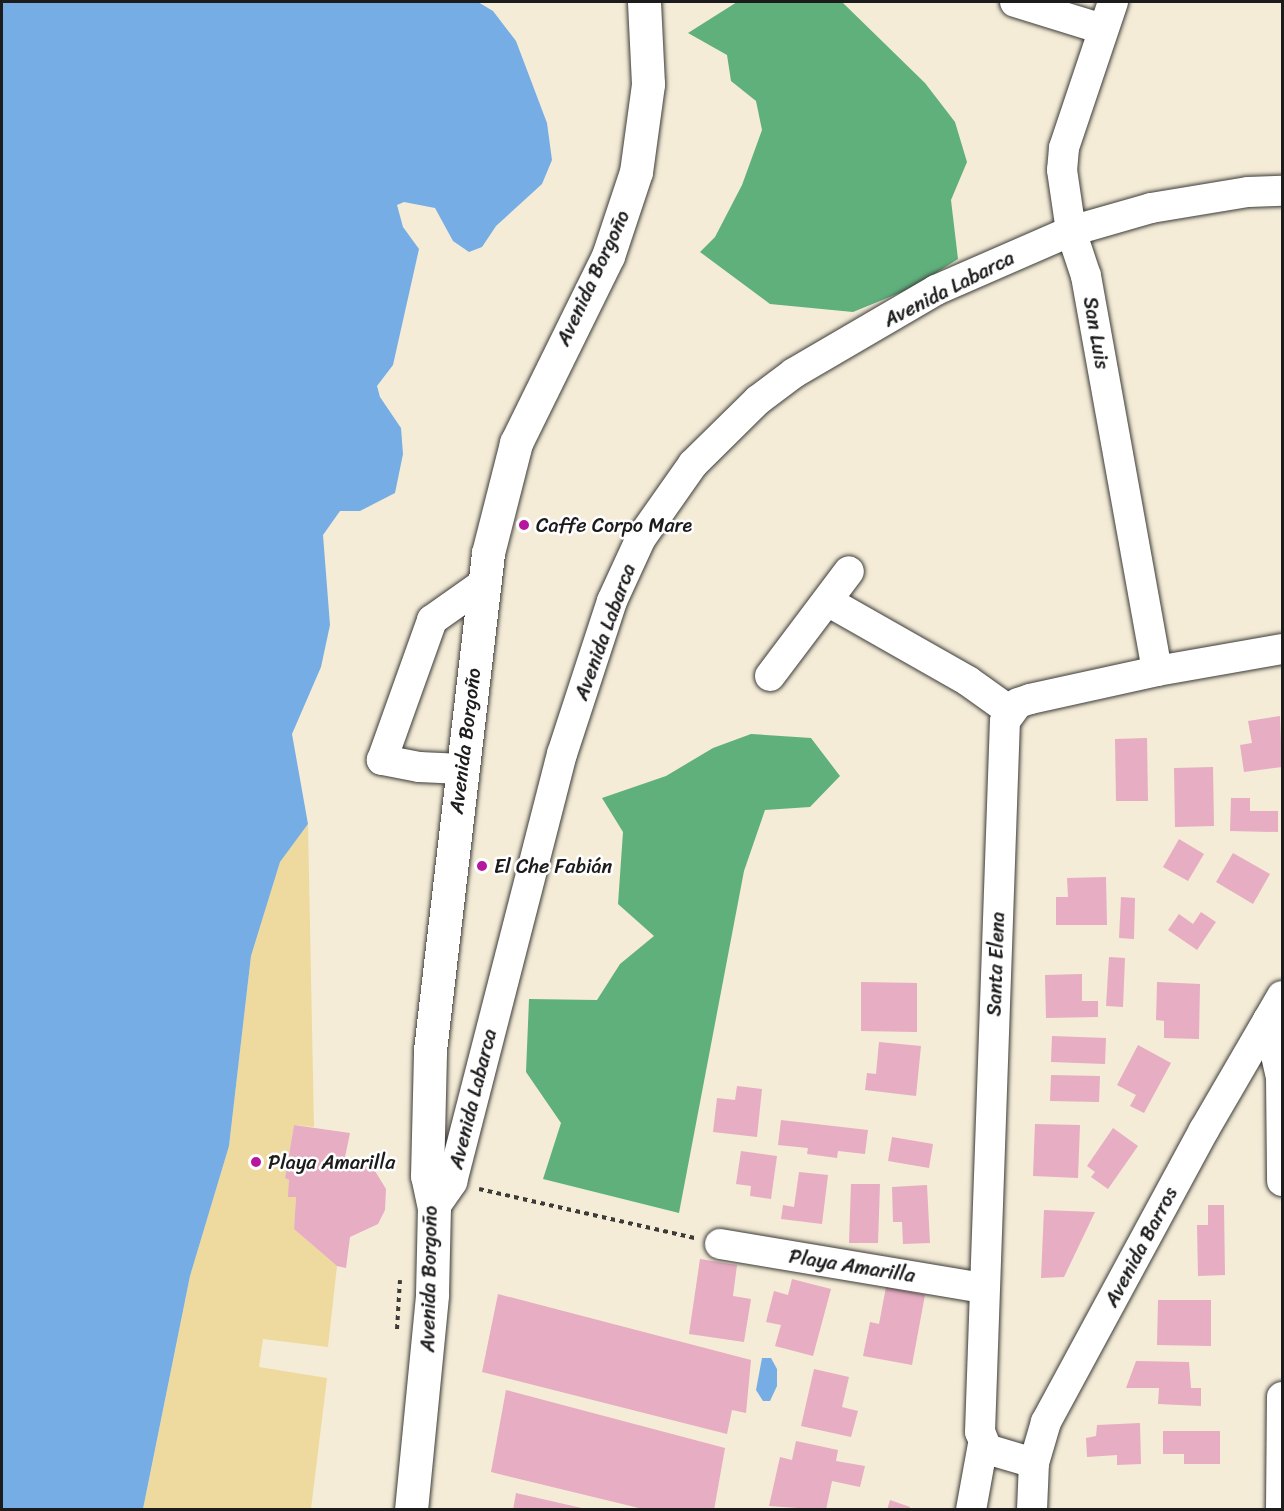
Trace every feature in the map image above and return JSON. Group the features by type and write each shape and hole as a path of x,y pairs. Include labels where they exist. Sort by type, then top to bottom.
{"main road":[{"name":"Avenida Borgoño","path":"411,1509 426,1380 443,1195 427,1176 430,1050 483,584 494,522 516,443 608,256 636,172 648,84 644,2"}],"street":[{"path":"1015,2 1103,29"},
{"name":"San Luis","path":"1113,2 1064,148 1062,170 1071,231 1086,276 1157,670"},
{"name":"Avenida Labarca","path":"443,1195 562,754 612,601 641,538 665,500 723,430 794,373 936,290 1071,231 1151,207 1248,192 1282,190"},
{"path":"770,676 829,602 849,571"},
{"path":"462,769 419,767 382,760 432,620 483,584"},
{"path":"829,602 968,681 1010,711 1030,699 1157,670 1282,649"},
{"name":"Santa Elena","path":"983,1444 980,1414 1004,733 1010,711"},
{"path":"1278,1012 1282,1181"},
{"name":"Avenida Barros","path":"1032,1509 1034,1463 1052,1411 1278,1012"},
{"name":"Playa Amarilla","path":"720,1244 984,1288"},
{"path":"1281,1509 1282,1397"},
{"path":"971,1509 983,1444 994,1453 1034,1463"}],"path":[{"path":"443,1195 720,1244"}],"green space":[{"path":"737,2 842,2 925,83 955,122 967,162 951,200 958,259 914,287 853,312 770,304 700,252 715,237 742,185 762,130 756,101 731,81 727,55 688,33"},
{"path":"751,734 811,738 840,776 810,807 765,810 744,871 679,1213 543,1179 561,1123 526,1072 529,999 597,1000 620,964 654,936 618,904 623,832 602,798 666,776 713,748"}],"sand":[{"name":"Playa Amarilla","path":"308,824 314,1127 294,1125 285,1178 289,1180 289,1197 296,1197 294,1229 337,1266 328,1347 263,1339 259,1367 327,1378 311,1509 143,1510 190,1276 229,1146 251,956 280,862"}],"water":[{"path":"2,2 478,2 493,11 516,41 547,123 552,160 542,184 496,226 482,247 469,252 453,241 435,208 404,202 397,205 403,227 419,249 393,365 377,386 380,397 401,428 403,454 395,493 360,511 340,511 323,535 330,625 321,667 292,734 308,824 280,862 251,956 229,1146 190,1276 143,1509 2,1509"},
{"path":"762,1358 771,1358 777,1369 777,1386 770,1401 763,1401 756,1390"}],"building":[{"path":"1280,716 1282,767 1244,772 1240,745 1252,743 1248,721"},
{"path":"1147,738 1148,801 1116,801 1115,739"},
{"path":"1213,767 1214,826 1175,827 1174,768"},
{"path":"1231,798 1250,798 1250,811 1278,811 1278,832 1230,831"},
{"path":"1179,839 1204,854 1188,881 1163,867"},
{"path":"1233,853 1270,874 1253,904 1216,882"},
{"path":"1106,877 1107,925 1056,925 1056,897 1068,897 1067,878"},
{"path":"1121,897 1135,898 1134,939 1119,938"},
{"path":"1201,912 1216,922 1197,950 1168,930 1179,914 1193,924"},
{"path":"1109,957 1125,958 1123,1007 1106,1006"},
{"path":"1082,974 1082,1001 1098,1001 1098,1017 1046,1018 1045,975"},
{"path":"861,982 917,983 917,1032 861,1031"},
{"path":"1157,982 1200,984 1199,1039 1164,1038 1164,1021 1156,1020"},
{"path":"1052,1036 1106,1038 1105,1064 1051,1062"},
{"path":"879,1042 921,1046 916,1096 865,1090 867,1073 876,1074"},
{"path":"1138,1045 1171,1063 1144,1113 1130,1106 1136,1095 1117,1085"},
{"path":"1051,1075 1100,1076 1099,1102 1050,1101"},
{"path":"737,1086 762,1089 757,1137 713,1132 717,1098 735,1100"},
{"path":"781,1120 868,1130 865,1154 838,1151 837,1158 807,1154 808,1148 778,1145"},
{"path":"1035,1124 1080,1125 1078,1178 1033,1176"},
{"path":"294,1125 350,1133 344,1162 362,1163 375,1171 386,1189 385,1210 378,1224 350,1237 346,1268 337,1266 294,1229 296,1197 288,1197 289,1180 285,1178"},
{"path":"1113,1128 1138,1146 1108,1189 1091,1177 1095,1172 1087,1166"},
{"path":"892,1137 933,1144 929,1168 888,1161"},
{"path":"741,1151 777,1156 771,1199 750,1196 751,1186 736,1184"},
{"path":"799,1172 828,1175 822,1224 781,1219 783,1205 794,1207"},
{"path":"851,1184 880,1184 878,1243 849,1243"},
{"path":"927,1185 930,1243 903,1244 902,1222 893,1222 892,1187"},
{"path":"1208,1205 1224,1205 1225,1275 1198,1276 1197,1225 1208,1225"},
{"path":"1044,1210 1095,1212 1064,1277 1041,1278"},
{"path":"700,1259 737,1265 733,1296 751,1299 744,1342 689,1334"},
{"path":"792,1279 831,1289 813,1356 775,1346 781,1325 766,1322 774,1291 788,1295"},
{"path":"886,1287 925,1295 912,1365 863,1356 870,1322 879,1324"},
{"path":"498,1294 751,1360 746,1413 732,1410 727,1434 482,1372"},
{"path":"1158,1300 1211,1300 1211,1346 1157,1345"},
{"path":"1136,1361 1189,1362 1191,1388 1201,1388 1201,1406 1158,1404 1159,1388 1126,1388"},
{"path":"814,1369 849,1377 842,1407 858,1411 851,1437 801,1426"},
{"path":"506,1390 725,1448 714,1510 647,1510 491,1472"},
{"path":"1140,1423 1141,1464 1117,1465 1117,1455 1087,1457 1086,1438 1096,1436 1097,1425"},
{"path":"1163,1431 1220,1431 1220,1464 1184,1464 1184,1454 1163,1454"},
{"path":"796,1441 838,1450 836,1461 865,1466 860,1487 832,1481 826,1510 769,1506 780,1457 792,1460"},
{"path":"516,1493 586,1509 586,1510 513,1510"},
{"path":"890,1500 910,1507 909,1510 887,1510"}],"place":[{"name":"Caffe Corpo Mare","path":"524,525"},
{"name":"El Che Fabián","path":"482,866"},
{"name":"Playa Amarilla","path":"256,1162"}]}
